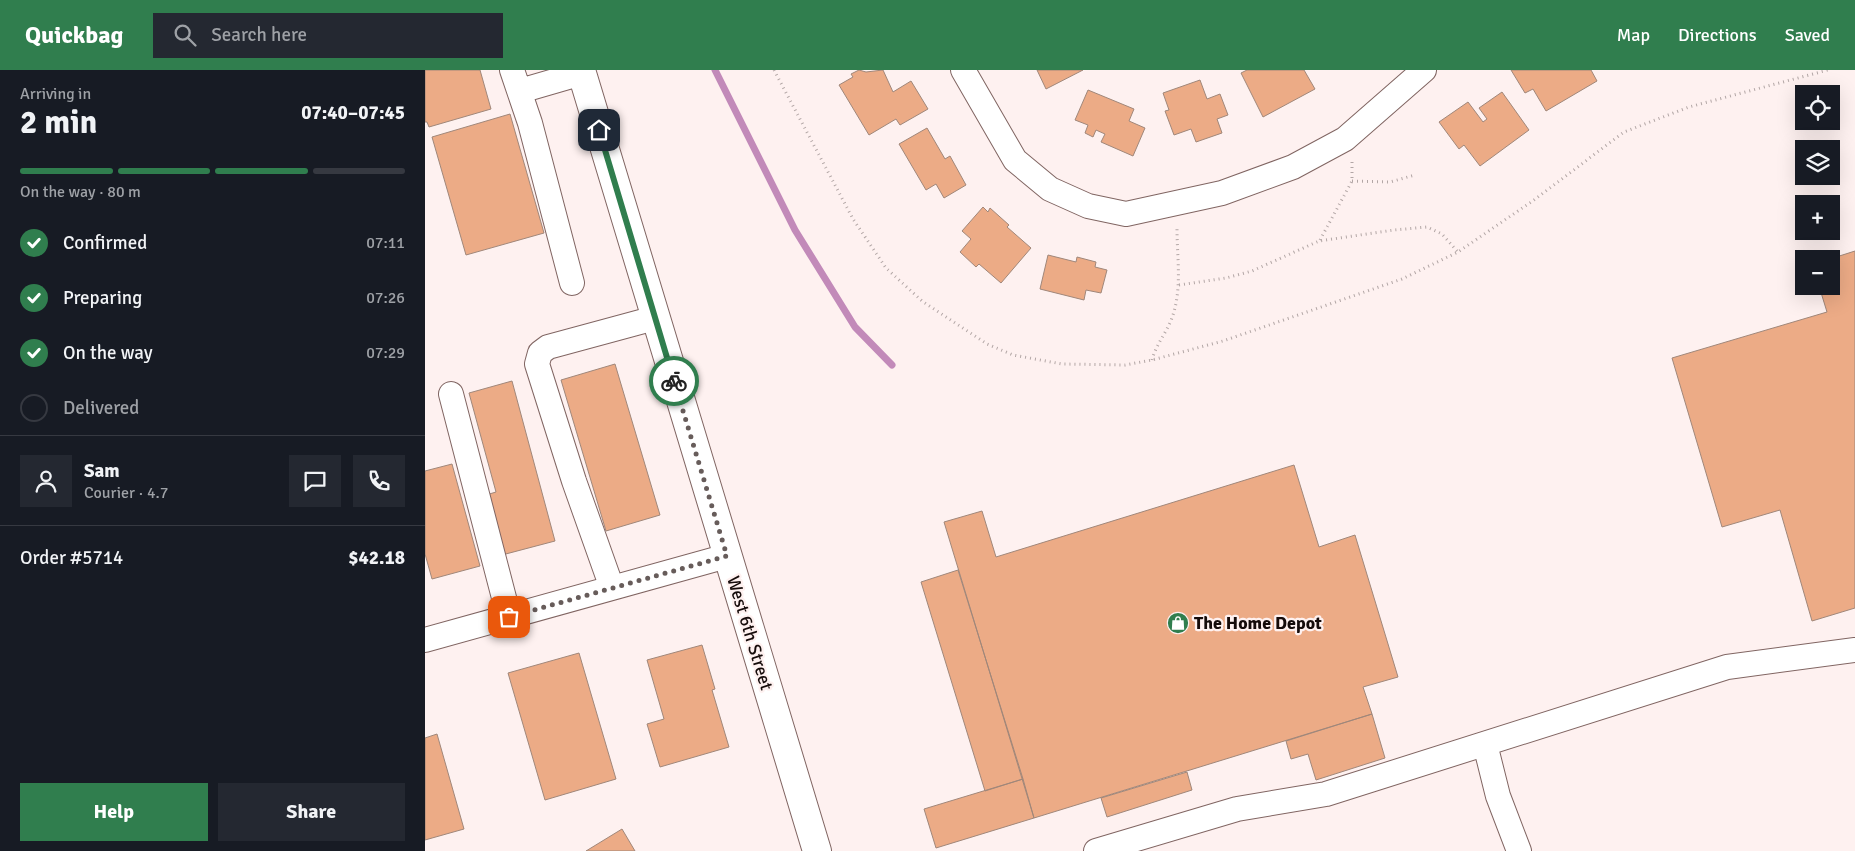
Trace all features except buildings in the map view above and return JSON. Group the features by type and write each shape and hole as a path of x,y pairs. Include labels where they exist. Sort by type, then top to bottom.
{"main road":[{"name":"West 6th Street","path":"582,71 817,851"}],"street":[{"path":"963,70 1015,160 1050,189 1088,206 1126,214 1222,193 1293,167 1345,139 1424,70"},
{"path":"572,283 516,80 582,71"},
{"path":"612,588 574,481 537,364 540,353 548,347 655,318"},
{"path":"451,394 509,617"},
{"path":"425,640 727,556"},
{"path":"1095,851 1237,809 1326,794 1727,668 1855,650"},
{"path":"1485,744 1498,796 1519,851"}],"path":[{"path":"774,70 853,219 886,268 922,301 987,344 1013,355 1062,364 1125,365 1152,360 1291,318 1402,279 1458,252 1534,200 1624,132 1689,107 1827,70"},
{"path":"1319,241 1352,181 1351,156"},
{"path":"1352,181 1390,182 1415,175"},
{"path":"1179,286 1226,278 1252,270 1319,241 1394,230 1427,228 1442,234 1458,252"},
{"path":"1152,360 1155,348 1173,315 1179,286 1177,229"}],"waterway":[{"path":"715,70 795,230 855,327 892,365"}],"way so far":[{"path":"509,617 727,556 674,381"}],"place":[{"name":"The Home Depot","path":"1178,623"}],"route":[{"path":"599,130 674,381"}]}
